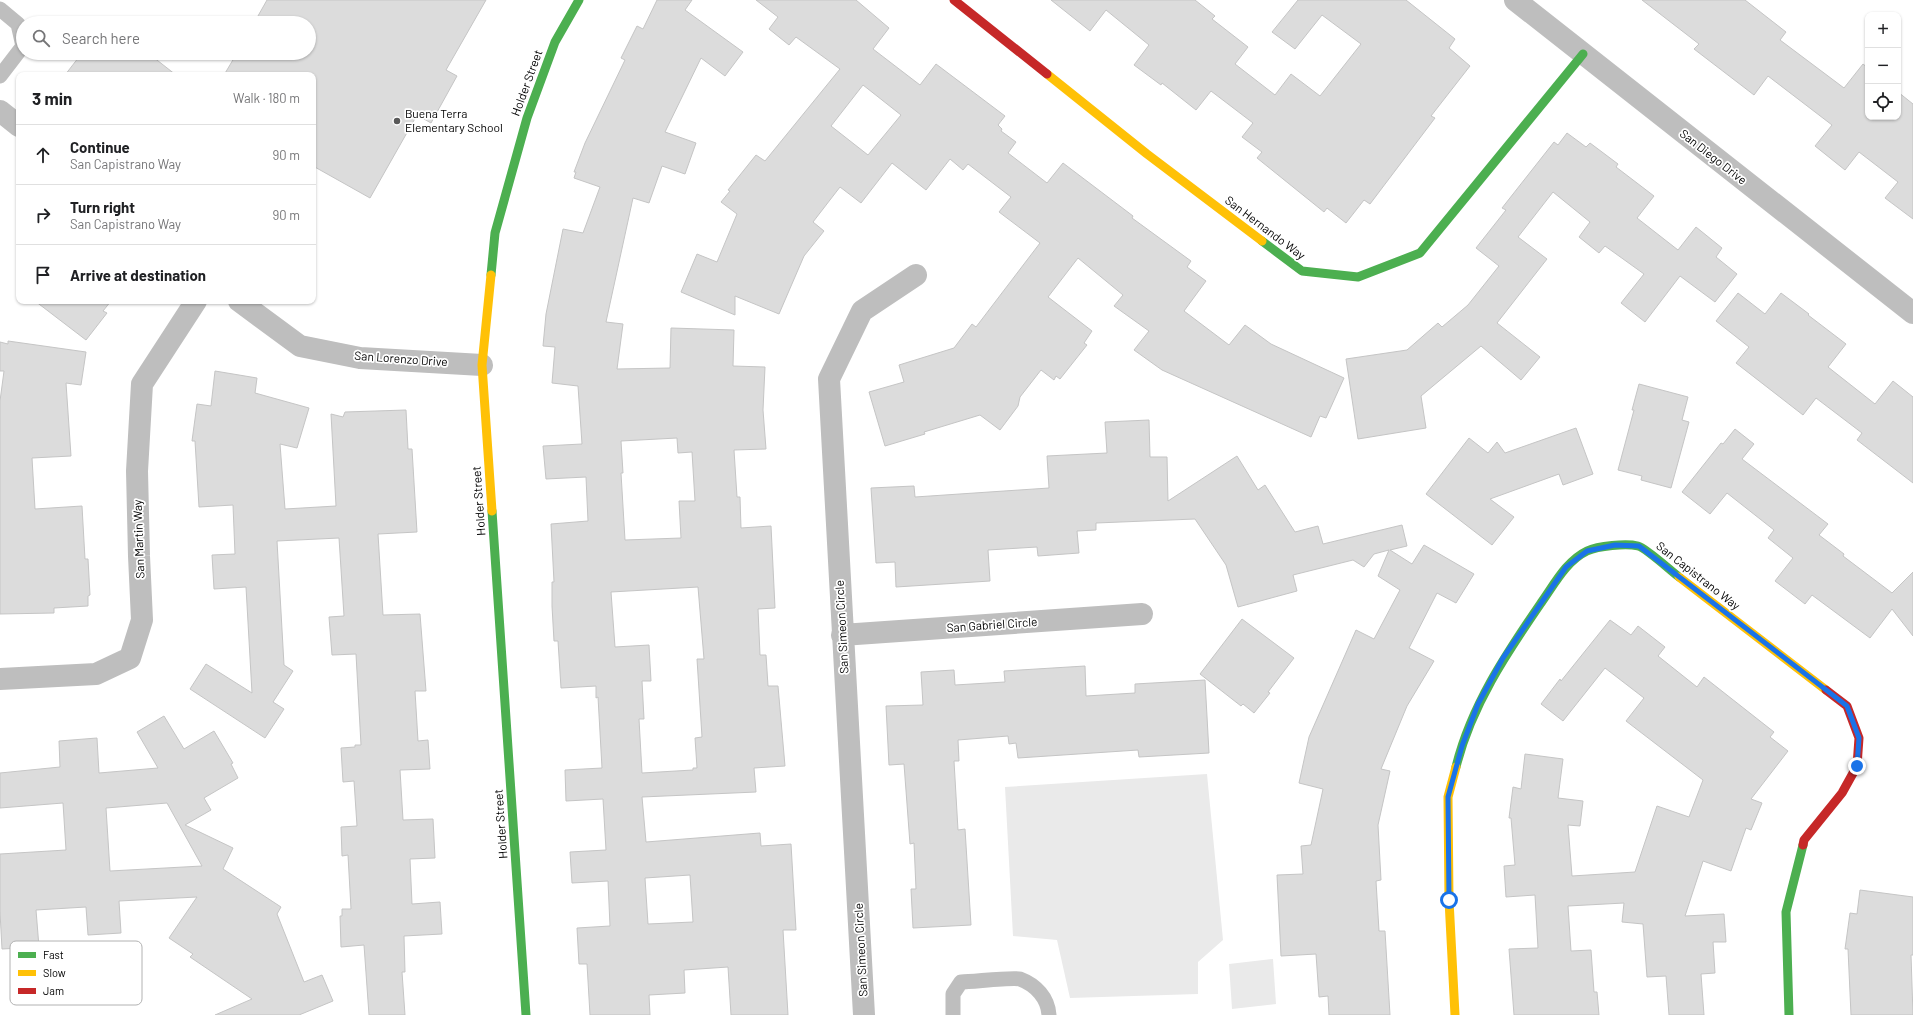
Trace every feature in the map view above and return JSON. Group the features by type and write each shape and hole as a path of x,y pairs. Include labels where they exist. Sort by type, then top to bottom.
{"street":[{"name":"Holder Street","path":"526,1015 482,365 494,233 527,118 555,42 579,0"},
{"name":"San Hernando Way","path":"954,0 1147,154 1302,271 1358,277 1420,253 1582,54"},
{"name":"San Diego Drive","path":"1515,0 1913,313"},
{"path":"0,111 16,124"},
{"name":"San Simeon Circle","path":"864,1015 829,379 862,311 916,275"},
{"name":"San Martin Way","path":"0,679 96,674 130,658 142,620 137,471 142,384 194,304"},
{"name":"San Lorenzo Drive","path":"243,304 300,346 360,358 482,365"},
{"name":"San Capistrano Way","path":"1455,1015 1449,900 1448,797 1462,746 1478,704 1503,658 1566,567 1587,551 1615,545 1639,546 1847,706 1859,738 1857,766 1842,793 1804,840 1786,912 1789,1015"},
{"name":"San Gabriel Circle","path":"842,635 1142,614"}],"lane":[{"path":"0,9 16,22"},
{"path":"0,76 16,55"},
{"path":"953,1015 953,994 961,982 1019,979 1037,989 1049,1004 1049,1015"}],"shaded area":[{"path":"1207,774 1223,940 1198,962 1198,994 1070,998 1057,940 1013,936 1005,787"},
{"path":"1273,959 1276,1004 1232,1009 1229,964"}],"building":[{"path":"267,0 486,0 446,70 457,76 431,123 417,115 370,198 316,168 316,72 226,72 233,60 316,60 316,16 258,16"},
{"path":"657,0 692,0 685,10 743,52 725,76 701,58 665,132 696,143 685,174 662,166 649,203 633,198 606,322 623,324 617,369 670,368 671,328 734,330 733,366 765,367 763,410 766,449 734,450 737,497 740,497 741,528 771,526 775,608 758,609 760,655 766,655 768,686 778,686 785,766 754,768 756,792 642,797 646,842 760,833 761,846 791,844 796,930 783,930 788,1015 731,1015 728,967 684,970 685,993 649,995 650,1015 590,1015 587,964 579,964 577,928 610,926 608,881 572,883 570,852 606,850 603,799 566,801 565,770 602,768 598,697 596,698 596,686 561,688 558,641 554,641 552,582 554,582 551,524 588,521 586,477 546,479 543,446 582,444 578,386 552,383 555,347 543,346 546,314 563,229 583,233 600,187 574,178 576,172 574,172 585,143 625,60 621,58 637,26 643,29","holes":["677,438 678,453 692,452 695,501 679,501 681,538 625,540 621,473 623,473 621,441","698,587 704,659 697,659 702,737 695,738 697,768 693,768 693,770 642,773 639,719 644,719 642,681 651,681 649,645 615,647 611,592","690,875 693,922 648,924 645,878"]},
{"path":"756,0 856,0 889,28 873,49 920,85 936,64 1005,116 998,125 1002,129 1001,131 1016,142 1008,153 1047,183 1063,163 1133,216 1132,218 1191,261 1187,267 1206,281 1184,311 1229,345 1245,325 1271,344 1344,378 1326,418 1320,416 1311,437 1162,370 1134,350 1149,331 1114,306 1123,295 1078,258 1048,297 1092,331 1084,343 1087,345 1060,379 1056,376 1054,380 1041,370 1020,397 1018,406 1000,430 980,415 924,432 925,434 885,446 869,392 904,382 899,365 954,348 972,324 976,327 1040,243 999,212 1011,197 968,164 963,170 950,159 926,190 892,163 861,203 840,187 813,222 824,231 804,256 779,314 735,296 735,315 681,292 697,254 717,262 737,214 721,202 730,191 728,190 756,155 765,161 840,69 796,37 789,45 769,29 778,17","holes":["863,85 901,115 868,155 831,126"]},
{"path":"1051,0 1195,0 1215,16 1212,19 1248,47 1235,64 1275,95 1291,74 1320,96 1361,44 1322,15 1295,49 1272,32 1298,0 1406,0 1455,39 1449,48 1470,66 1431,116 1435,118 1370,204 1364,200 1346,223 1327,208 1324,212 1257,158 1262,152 1242,137 1253,123 1211,91 1196,110 1162,83 1161,85 1134,65 1149,45 1106,10 1090,31"},
{"path":"1642,0 1745,0 1786,32 1780,40 1844,88 1863,64 1865,66 1865,120 1901,120 1901,94 1913,104 1913,219 1885,198 1898,182 1859,152 1845,170 1815,146 1832,125 1768,76 1754,95 1694,49 1699,44"},
{"path":"77,60 157,60 172,72 67,72"},
{"path":"1567,133 1586,147 1590,143 1618,164 1616,167 1654,196 1637,218 1678,250 1696,227 1722,248 1716,257 1737,274 1715,302 1680,276 1645,322 1621,303 1644,274 1605,246 1599,253 1579,237 1590,222 1553,192 1518,237 1547,259 1497,323 1540,357 1521,380 1481,346 1421,396 1426,428 1358,439 1346,359 1407,350 1438,323 1442,327 1468,305 1499,266 1476,248 1506,210 1502,208 1554,142 1558,145"},
{"path":"1738,293 1765,314 1781,293 1809,314 1808,315 1846,344 1828,367 1875,404 1893,381 1913,397 1913,483 1857,440 1862,433 1816,398 1803,415 1736,363 1749,347 1716,321"},
{"path":"39,304 109,304 103,311 107,313 86,340"},
{"path":"8,341 86,352 81,385 66,383 71,456 32,458 35,509 82,506 85,559 88,559 90,595 88,596 88,606 54,608 54,613 0,614 0,401 4,371 0,371 0,342 8,344"},
{"path":"215,371 257,378 255,393 309,408 297,448 280,444 285,509 336,506 331,414 343,417 345,412 406,410 408,449 412,449 417,532 378,534 383,615 420,614 426,691 415,691 418,741 428,740 430,769 400,770 403,820 433,819 435,858 410,859 412,904 440,902 442,934 404,936 405,972 402,972 405,1015 369,1015 364,945 341,947 340,916 342,916 342,909 351,909 348,855 342,856 341,827 357,826 354,781 343,782 341,748 361,745 356,654 332,655 329,617 344,616 339,538 277,541 284,665 293,671 273,702 284,709 265,738 190,689 206,664 252,693 246,587 214,589 212,555 235,554 233,505 199,507 195,441 192,441 197,404 211,406"},
{"path":"1639,384 1688,397 1682,420 1689,422 1671,488 1641,480 1642,476 1618,470 1634,410 1632,410"},
{"path":"1149,420 1150,457 1167,457 1168,501 1237,456 1258,490 1265,485 1295,532 1318,526 1323,544 1402,525 1407,546 1390,550 1412,564 1424,545 1474,574 1456,603 1437,593 1409,648 1434,661 1407,706 1381,769 1390,771 1378,825 1381,880 1376,881 1379,931 1385,931 1390,1015 1329,1015 1328,996 1319,997 1316,954 1281,956 1277,875 1303,874 1301,846 1311,845 1323,789 1299,783 1309,737 1356,630 1374,639 1400,590 1378,576 1389,550 1374,554 1364,567 1353,560 1293,575 1297,591 1238,607 1226,565 1195,519 1096,523 1096,530 1077,531 1079,553 1038,556 1037,547 988,550 990,581 896,587 895,562 876,563 871,488 914,486 915,497 1049,488 1047,456 1107,453 1105,422"},
{"path":"1576,428 1593,474 1563,485 1559,474 1490,499 1514,517 1492,545 1426,494 1469,438 1488,453 1497,442 1505,453"},
{"path":"1735,429 1754,444 1742,459 1828,524 1819,535 1844,554 1843,556 1892,593 1913,572 1913,636 1892,609 1870,638 1812,595 1805,604 1775,581 1793,558 1768,538 1774,530 1727,493 1710,514 1682,492 1721,443 1723,444"},
{"path":"1242,619 1294,658 1254,713 1243,704 1241,706 1200,674"},
{"path":"1610,620 1631,635 1638,626 1665,647 1658,656 1697,687 1704,677 1774,732 1770,737 1788,751 1751,799 1762,803 1751,830 1746,828 1731,871 1703,861 1685,916 1724,914 1726,942 1713,942 1715,973 1701,974 1704,1015 1669,1015 1666,976 1647,977 1643,924 1622,922 1624,903 1568,906 1571,951 1591,950 1594,992 1597,992 1599,1015 1514,1015 1509,949 1538,948 1535,895 1506,897 1504,866 1515,865 1511,818 1509,818 1513,787 1521,789 1525,754 1563,759 1558,798 1583,801 1580,826 1568,825 1572,876 1635,872 1657,806 1689,817 1703,780 1626,721 1644,698 1605,668 1563,721 1541,704"},
{"path":"1085,666 1086,696 1135,693 1135,684 1205,680 1209,753 1139,757 1138,750 1018,758 1016,743 1009,744 1008,736 958,740 959,761 954,761 958,830 965,829 971,925 913,928 911,889 916,889 914,843 910,844 904,764 889,765 886,706 923,705 921,672 954,670 955,685 1005,682 1004,671"},
{"path":"164,716 184,749 214,731 233,763 231,764 238,778 204,798 211,810 185,825 233,848 223,869 281,907 277,914 304,982 322,975 333,1001 299,1015 215,1015 252,999 190,957 193,954 169,938 197,897 119,901 121,933 88,935 86,907 36,910 39,941 10,941 10,949 2,949 0,912 0,854 66,850 63,803 0,808 0,773 60,767 59,741 97,738 99,773 158,768 137,732","holes":["167,803 202,866 110,871 106,808"]},
{"path":"1860,890 1913,897 1913,955 1911,955 1913,1015 1851,1015 1848,949 1845,949 1850,913 1857,914"}],"traffic: fast":[{"path":"491,275 495,233 527,118 555,42 579,0"},
{"path":"1262,241 1302,271 1358,277 1420,253 1583,54"},
{"path":"492,511 526,1015"},
{"path":"1456,767 1471,723 1491,681 1528,622 1561,574 1580,555 1592,549 1598,548 1627,545 1638,546 1647,551 1679,577"},
{"path":"1789,1015 1786,912 1803,845"}],"traffic: slow":[{"path":"1047,74 1147,154 1262,241"},
{"path":"491,275 482,365 492,511"},
{"path":"1679,577 1826,690"},
{"path":"1455,1015 1449,900 1448,797 1456,767"}],"traffic: jam":[{"path":"954,0 1047,74"},
{"path":"1803,845 1804,840 1842,793 1857,766 1859,738 1847,706 1826,690"}],"place":[{"name":"Buena Terra Elementary School","path":"397,121"}],"route":[{"path":"1449,900 1448,797 1462,746 1478,704 1503,658 1566,567 1587,551 1615,545 1639,546 1847,706 1859,738 1857,766"}]}
